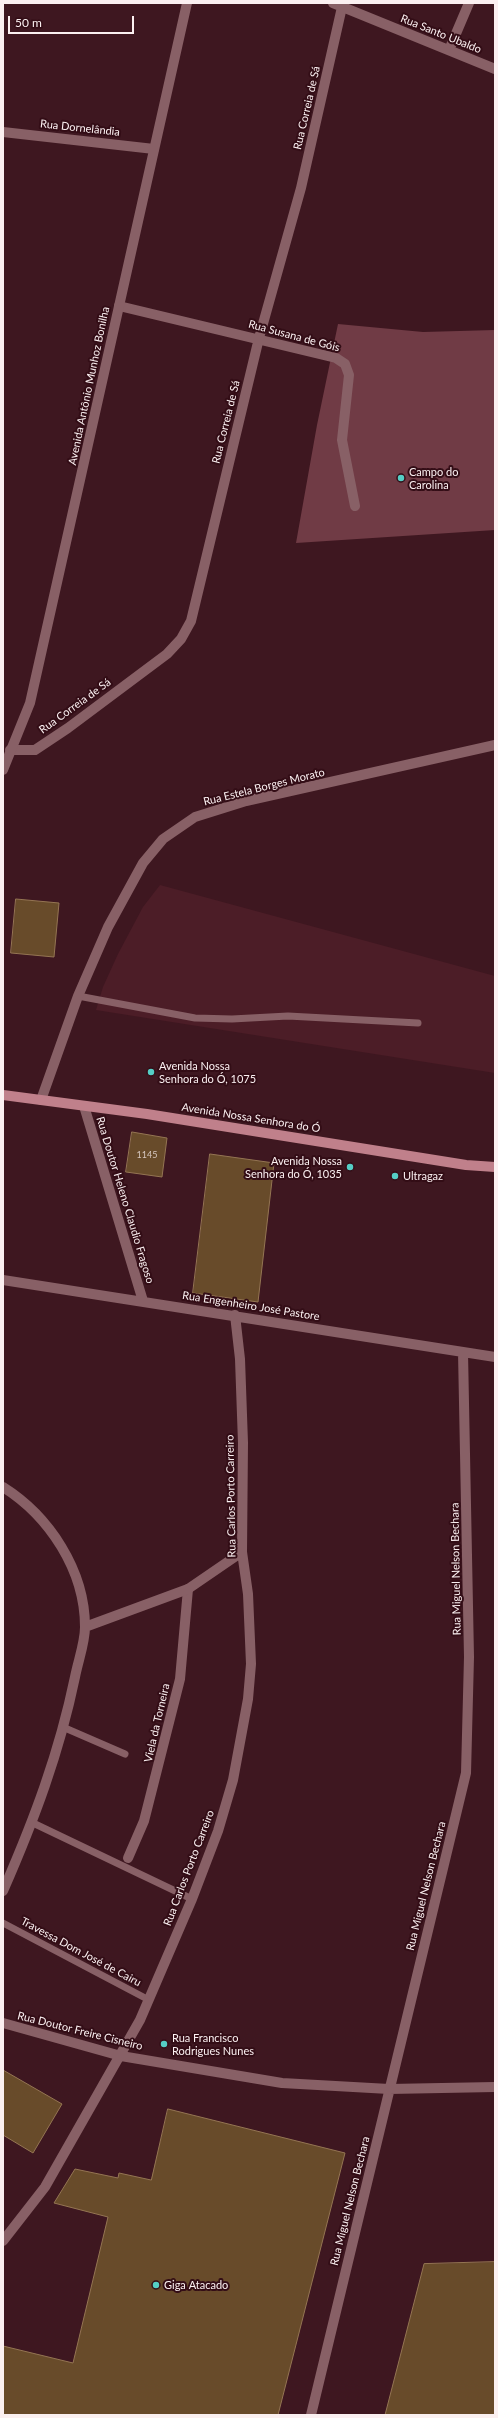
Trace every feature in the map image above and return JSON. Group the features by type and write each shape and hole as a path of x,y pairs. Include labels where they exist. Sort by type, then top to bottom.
{"main road":[{"name":"Avenida Nossa Senhora do Ó","path":"3,1095 84,1106 466,1165 495,1167"}],"street":[{"name":"Avenida Antônio Munhoz Bonilha","path":"3,770 30,702 187,3"},
{"path":"449,50 469,3"},
{"name":"Rua Santo Ubaldo","path":"337,5 495,69"},
{"name":"Rua Correia de Sá","path":"10,750 35,750 68,728 167,654 181,639 191,621 259,338 301,188 337,5"},
{"name":"Rua Dornelândia","path":"3,132 154,148"},
{"name":"Rua Susana de Góis","path":"119,306 259,338 336,358 345,364 349,375 349,386 342,440 355,506"},
{"name":"Rua Estela Borges Morato","path":"41,1100 78,996 120,901 143,863 163,839 195,817 246,801 495,745"},
{"name":"Rua Doutor Heleno Claudio Fragoso","path":"84,1106 143,1301"},
{"name":"Rua Engenheiro José Pastore","path":"3,1280 495,1356"},
{"name":"Rua Carlos Porto Carreiro","path":"3,2241 45,2186 121,2056 149,2000 192,1899 218,1831 231,1788 248,1699 251,1628 242,1552 243,1443 240,1359 236,1315"},
{"name":"Rua Miguel Nelson Bechara","path":"311,2415 466,1773 469,1657 463,1352"},
{"path":"3,1487 20,1498 46,1524 67,1556 80,1592 85,1627 64,1728 33,1824 3,1891"},
{"path":"85,1627 188,1589 242,1552"},
{"name":"Viela da Torneira","path":"128,1858 144,1822 180,1679 188,1589"},
{"name":"Rua Doutor Freire Cisneiro","path":"3,2024 121,2056 282,2083 389,2089"},
{"path":"389,2089 495,2087"}],"lane":[{"path":"78,996 195,1018 232,1019 288,1016 418,1023"},
{"path":"64,1728 125,1754"},
{"path":"33,1824 192,1899"},
{"name":"Travessa Dom José de Cairu","path":"3,1923 149,2000"}],"shaded area":[{"name":"Campo do Carolina","path":"338,324 423,332 495,330 495,530 296,543 317,425"},
{"path":"160,885 495,976 495,1073 96,1010 103,987 118,954 143,907"}],"building":[{"path":"16,899 59,903 54,957 11,953"},
{"path":"132,1132 167,1138 162,1177 126,1172"},
{"path":"210,1154 274,1163 258,1302 193,1293"},
{"path":"3,2070 62,2104 33,2153 3,2135"},
{"path":"168,2109 345,2153 278,2415 3,2415 3,2346 73,2363 108,2217 54,2203 75,2169 118,2178 119,2173 151,2180"},
{"path":"495,2262 495,2415 385,2415 424,2264"}],"place":[{"name":"Campo do Carolina","path":"401,478"},
{"name":"Avenida Nossa Senhora do Ó, 1075","path":"151,1072"},
{"name":"Avenida Nossa Senhora do Ó, 1035","path":"350,1167"},
{"name":"Ultragaz","path":"395,1176"},
{"name":"Rua Francisco Rodrigues Nunes","path":"164,2044"},
{"name":"Giga Atacado","path":"156,2285"}]}
